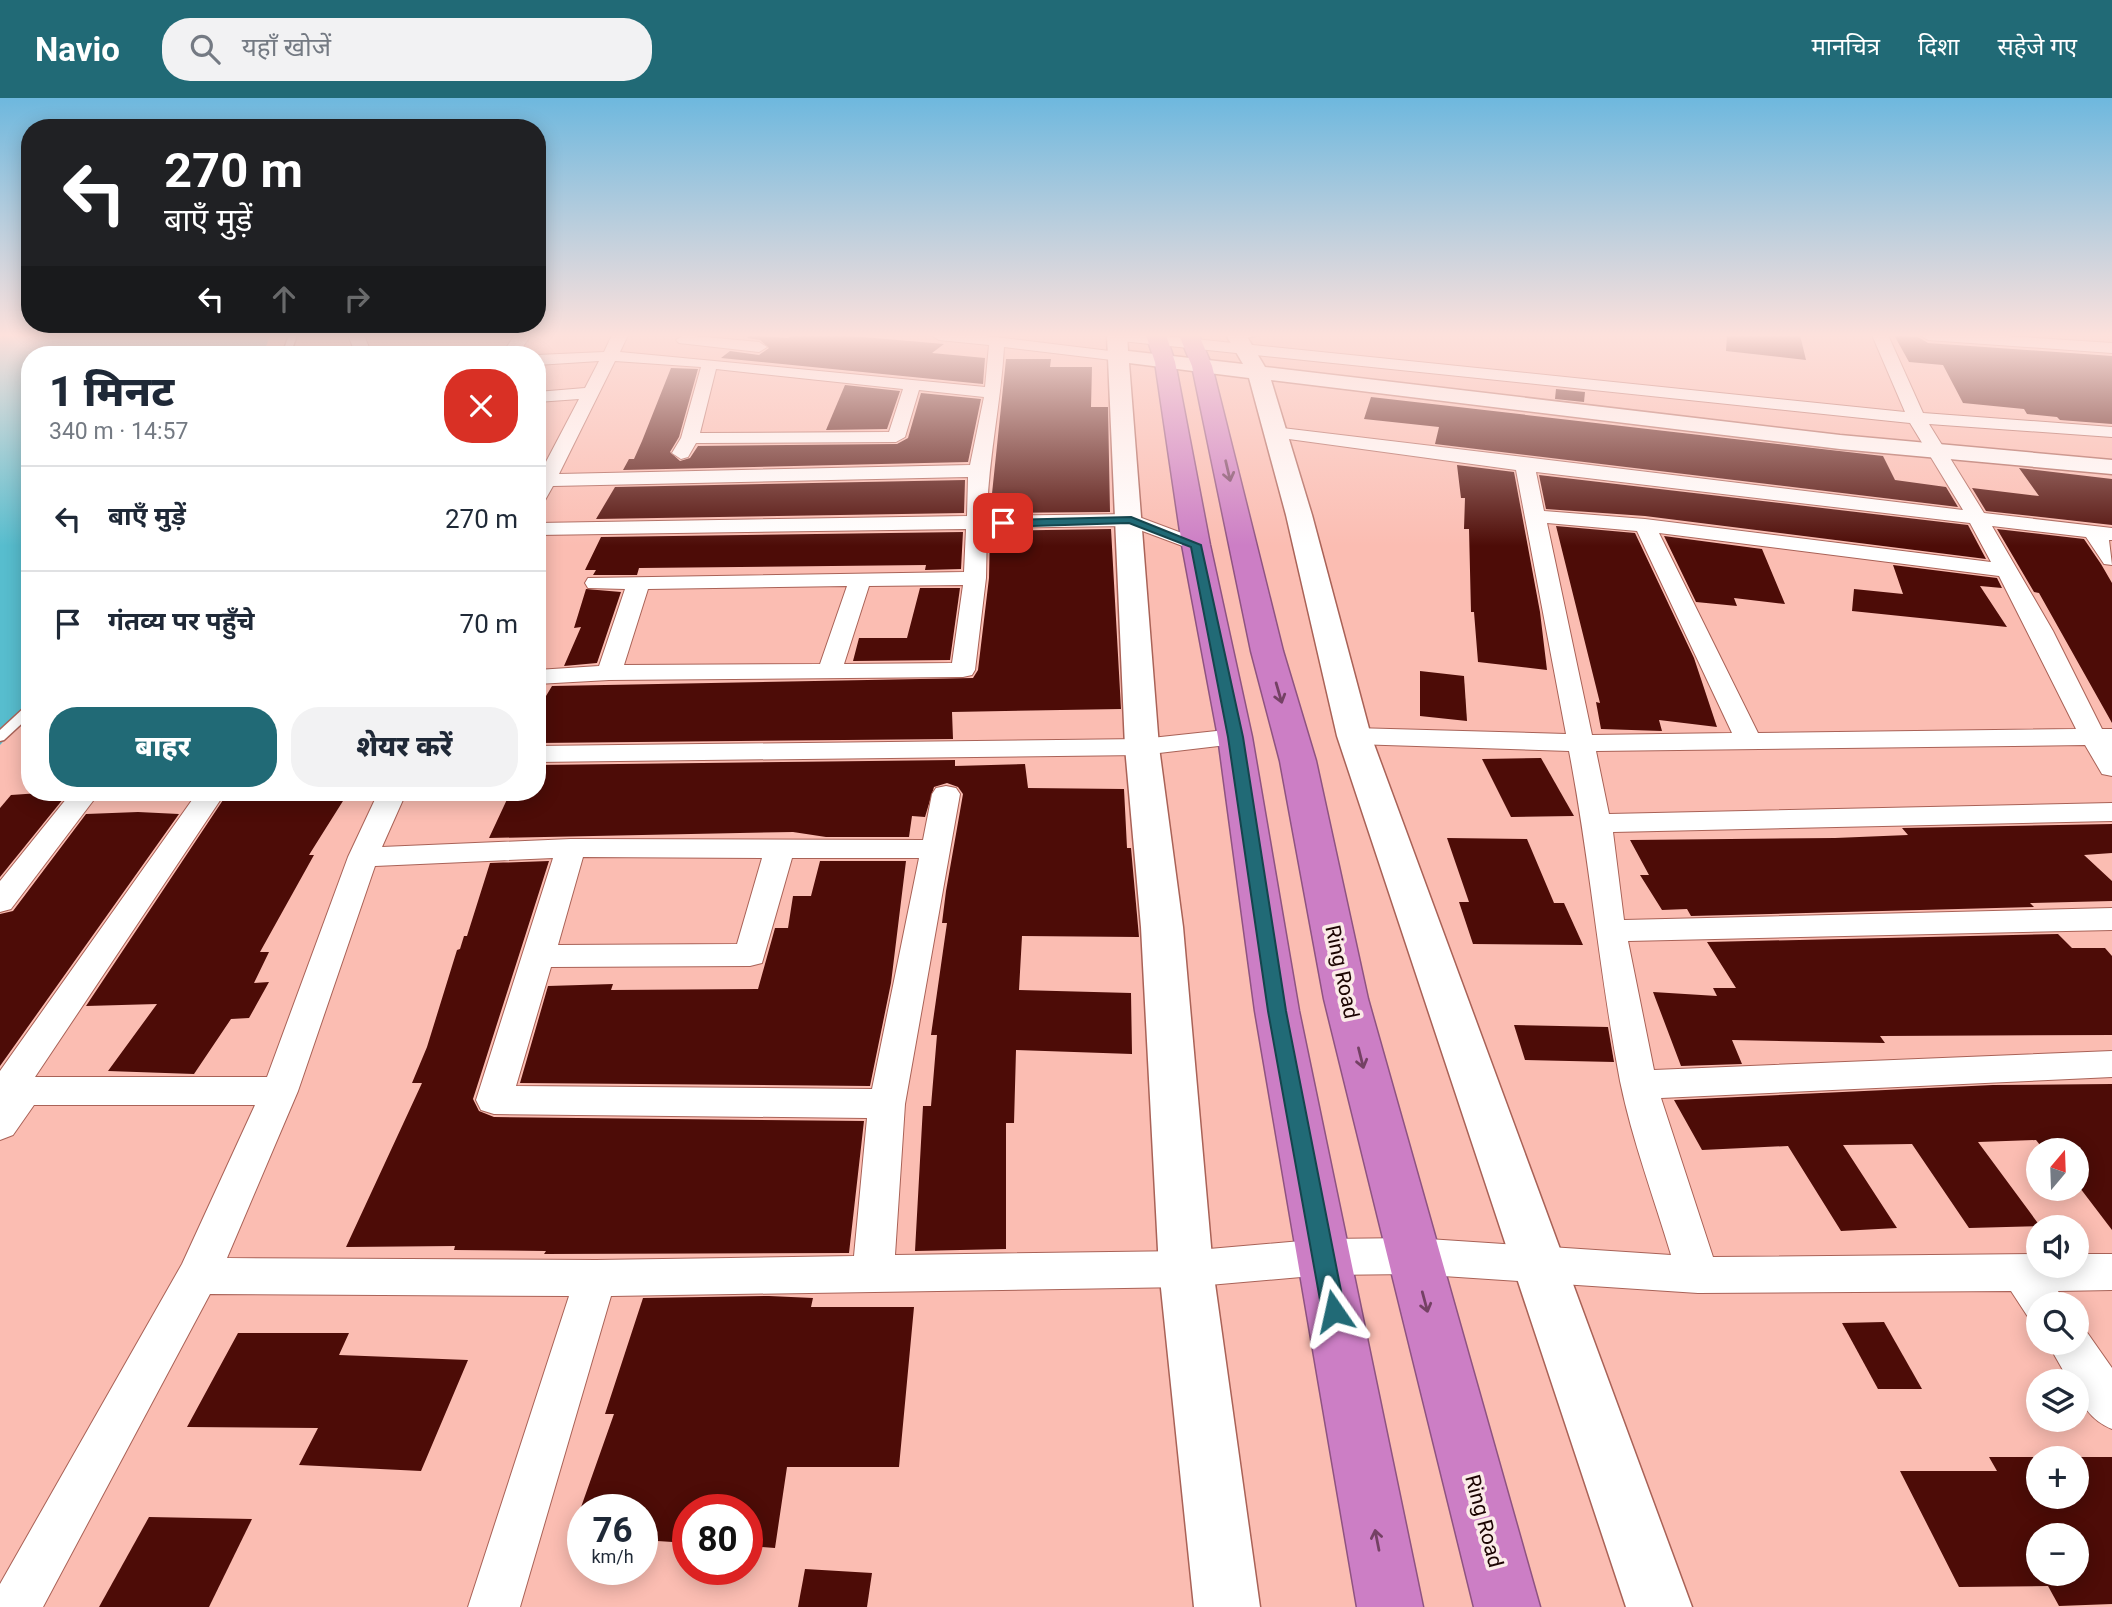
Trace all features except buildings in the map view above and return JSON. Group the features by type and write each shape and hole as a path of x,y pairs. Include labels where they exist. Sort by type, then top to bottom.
{"highway":[{"path":"1166,405 1236,737 1277,1011 1390,1607"},
{"name":"Ring Road","path":"1176,405 1267,651 1298,761 1346,999 1507,1607"}],"street":[{"path":"586,405 547,480 669,475 978,471"},
{"path":"669,475 690,438 699,405"},
{"path":"690,438 896,437 906,405"},
{"path":"546,676 609,673 963,670 975,578 978,471 991,405"},
{"path":"1145,405 1131,520 1142,747 1163,927 1186,1269 1227,1607"},
{"path":"1265,405 1299,514 1353,736 1659,1607"},
{"path":"1614,405 1840,442 2112,467"},
{"path":"1799,405 1916,418 2112,432"},
{"path":"1911,405 2103,737 2112,768"},
{"path":"1274,432 1525,465 2102,533 2112,559"},
{"path":"1525,465 1533,516 1583,743 1597,823 1610,931 1639,1085 1698,1275"},
{"path":"1533,516 1645,525 2007,570"},
{"path":"546,529 1131,520 1196,545"},
{"path":"1645,525 1749,742"},
{"path":"596,583 975,578"},
{"path":"830,672 860,581"},
{"path":"609,673 639,582"},
{"path":"1353,736 1583,743 2103,737"},
{"path":"546,754 1142,747 1236,737"},
{"path":"873,1271 887,1104 946,793"},
{"path":"0,902 79,801"},
{"path":"7,1100 206,801"},
{"path":"15,1607 198,1276 280,1091 363,857 388,801"},
{"path":"1597,823 2112,812"},
{"path":"538,956 750,955 780,847"},
{"path":"363,857 571,849 937,849"},
{"path":"571,849 494,1100 887,1104"},
{"path":"1610,931 2112,919"},
{"path":"1639,1085 2112,1064"},
{"path":"7,1100 280,1091"},
{"path":"198,1276 596,1278 873,1271 1186,1269 1324,1257 1413,1256 1698,1275 2034,1289 2112,1272"},
{"path":"494,1607 596,1278"},
{"path":"2078,1355 2112,1407"}],"lane":[{"path":"0,737 21,717"}],"water":[{"path":"0,405 21,405 21,723 0,745"}],"route":[{"path":"1003,523 1131,520 1196,545 1236,737 1277,1011 1334,1311"}]}
